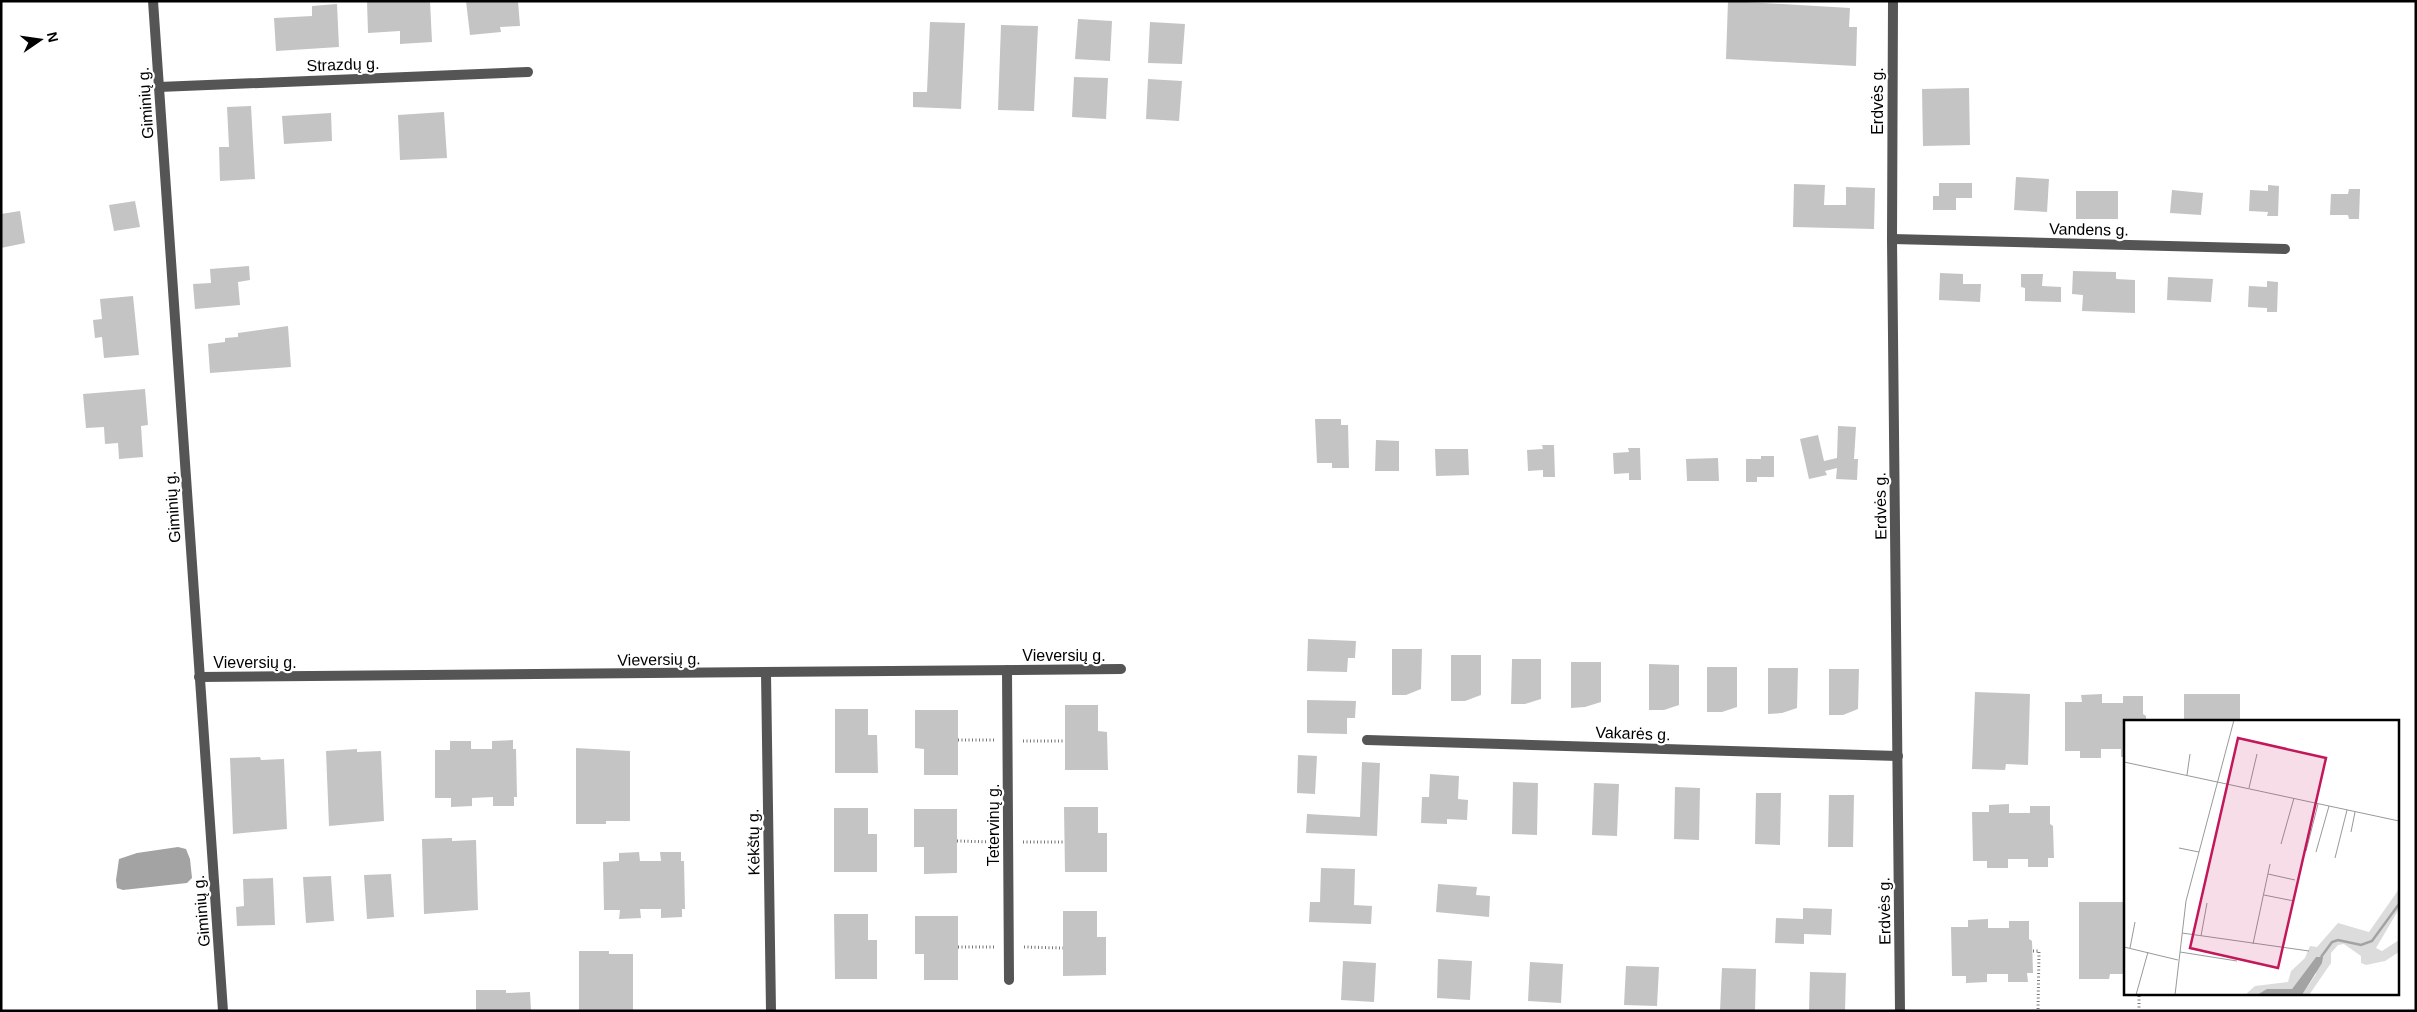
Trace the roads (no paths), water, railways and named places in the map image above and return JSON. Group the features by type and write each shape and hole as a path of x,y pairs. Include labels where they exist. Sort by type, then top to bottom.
{"street":[{"name":"Giminių g.","path":"152,1 224,1011"},
{"name":"Erdvės g.","path":"1893,1 1892,239 1900,1011"},
{"name":"Strazdų g.","path":"159,87 528,72"},
{"name":"Vandens g.","path":"1892,239 2285,249"},
{"name":"Vieversių g.","path":"199,677 1120,669"},
{"name":"Tetervinų g.","path":"1007,670 1009,980"},
{"name":"Kėkštų g.","path":"766,673 771,1011"},
{"name":"Vakarės g.","path":"1367,740 1898,756"}]}
